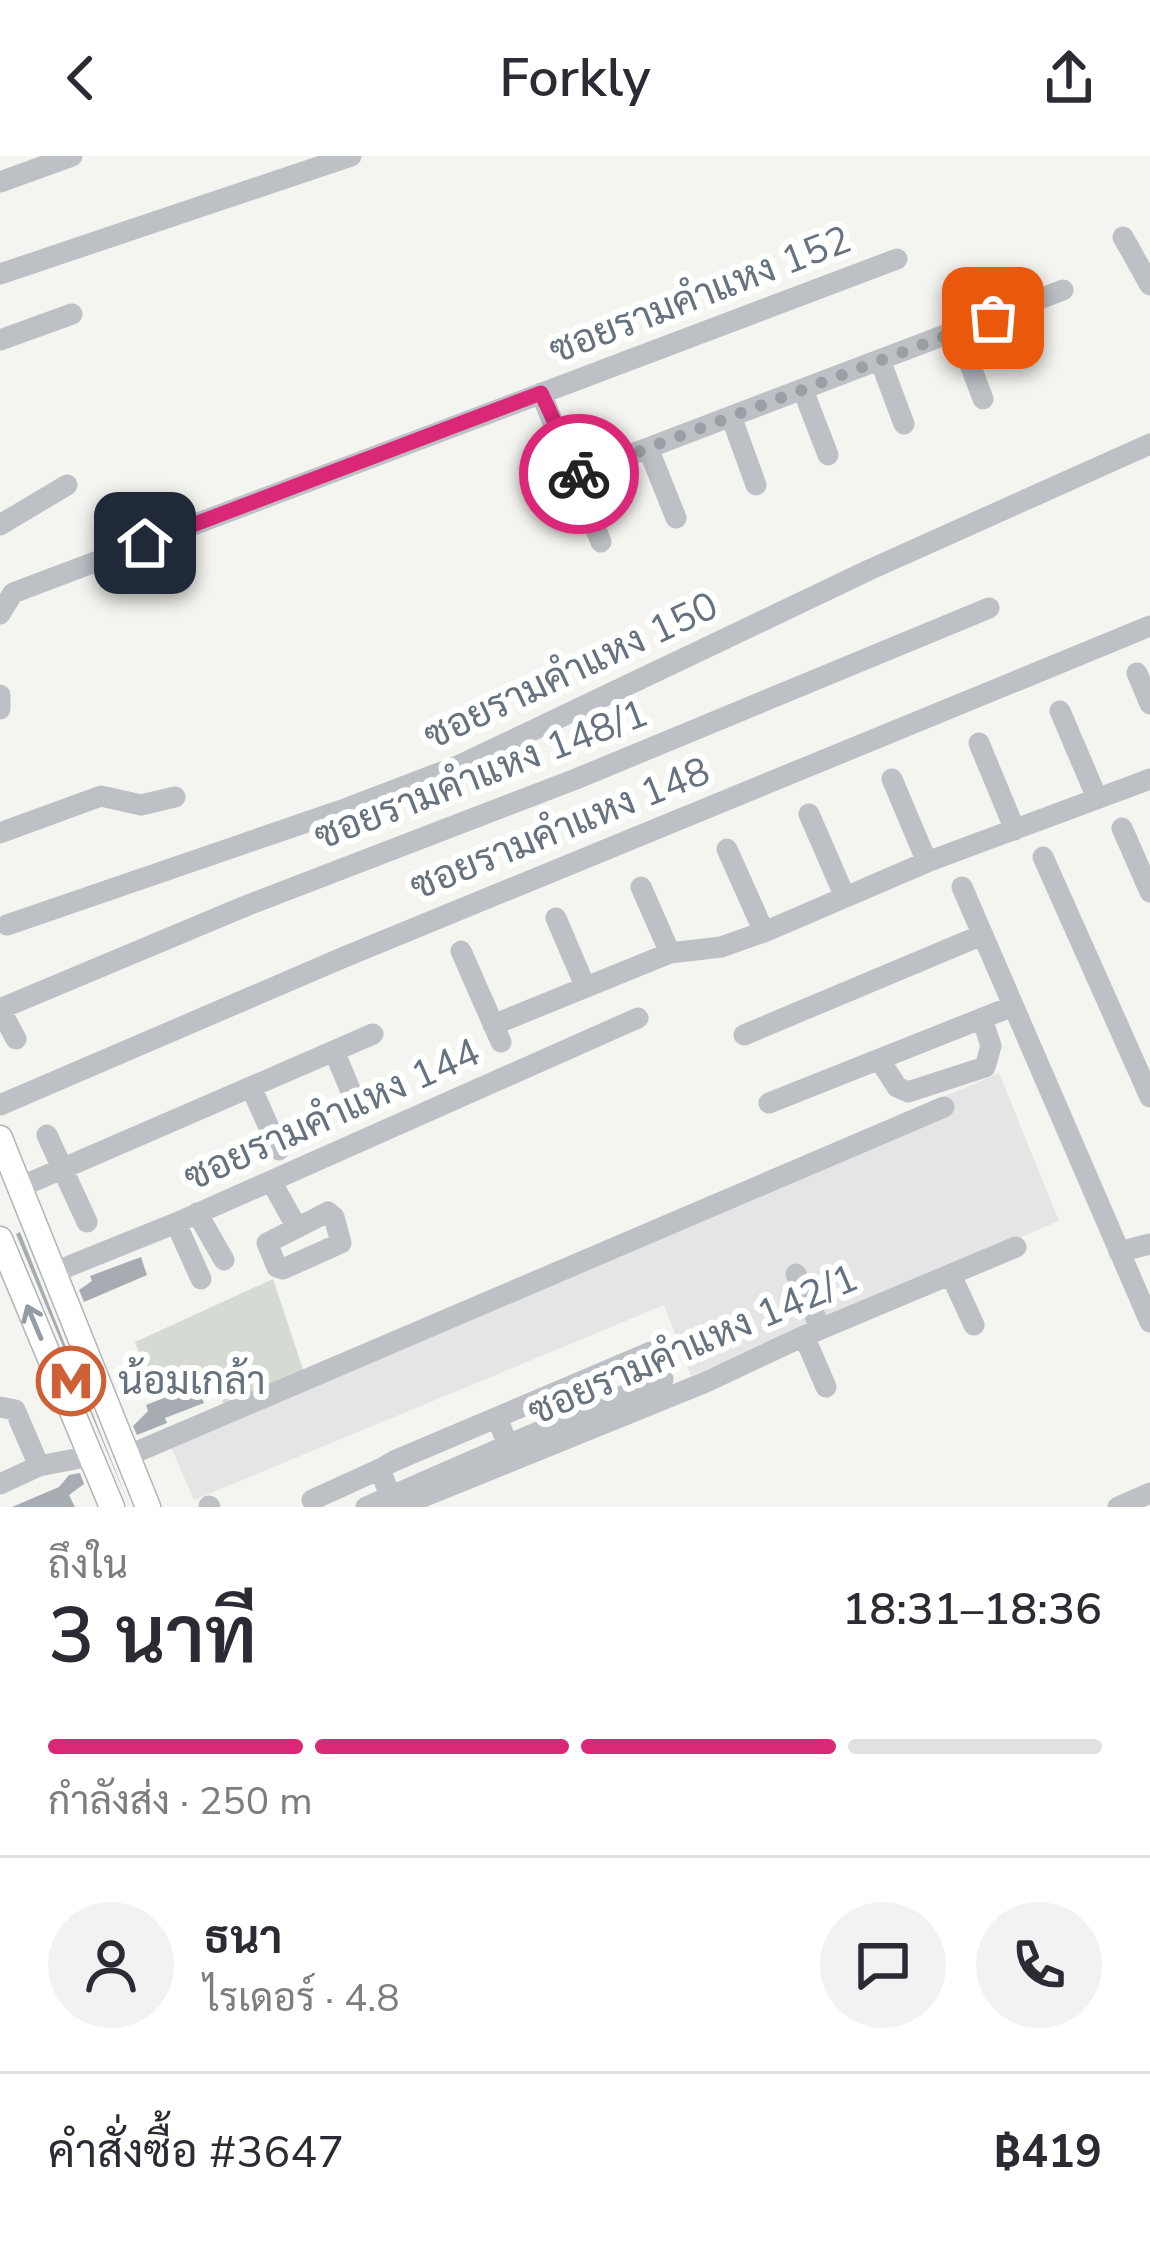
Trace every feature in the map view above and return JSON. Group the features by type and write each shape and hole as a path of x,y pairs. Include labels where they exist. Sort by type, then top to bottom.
{"main road":[{"path":"0,1138 148,1507"},
{"path":"0,1239 112,1507"}],"street":[{"path":"0,182 72,156"},
{"path":"0,274 351,156"},
{"path":"1123,237 1150,285"},
{"name":"ซอยรามคำแหง 152","path":"0,614 13,592 898,259"},
{"path":"577,475 1063,290"},
{"path":"0,340 72,314"},
{"path":"958,332 983,399"},
{"path":"880,360 904,424"},
{"path":"803,390 828,455"},
{"path":"541,393 601,542"},
{"path":"731,416 756,485"},
{"name":"ซอยรามคำแหง 150","path":"2,929 460,764 869,570 1150,444"},
{"path":"648,448 676,518"},
{"path":"0,525 67,485"},
{"name":"ซอยรามคำแหง 148/1","path":"0,1009 989,608"},
{"name":"ซอยรามคำแหง 148","path":"0,1106 342,958 1150,626"},
{"path":"1137,673 1150,704"},
{"path":"0,695 0,709"},
{"path":"1060,711 1097,799"},
{"path":"979,743 1015,830"},
{"path":"461,951 504,1048 585,986 670,953 721,947 764,932 927,862 1150,778"},
{"path":"892,779 927,862"},
{"path":"0,832 100,796 141,805 176,797"},
{"path":"809,814 845,897"},
{"path":"1122,828 1150,892"},
{"path":"727,849 764,932"},
{"path":"1043,856 1150,1097"},
{"path":"640,887 670,953"},
{"path":"962,887 1150,1322"},
{"path":"556,918 585,986"},
{"path":"744,1035 982,934"},
{"path":"57,1080 58,1068 67,1059 331,950"},
{"path":"769,1103 1013,1006"},
{"path":"0,1009 16,1039"},
{"name":"ซอยรามคำแหง 144","path":"52,1273 271,1181 504,1048 638,1018"},
{"path":"879,1059 897,1087 908,1092 985,1067 991,1046 982,1018"},
{"path":"20,1186 373,1034"},
{"path":"334,1051 355,1101"},
{"path":"250,1087 279,1150"},
{"path":"128,1456 944,1107"},
{"path":"47,1135 87,1222"},
{"path":"271,1181 296,1226"},
{"path":"197,1214 224,1260"},
{"path":"176,1223 201,1279"},
{"path":"1119,1252 1150,1244"},
{"name":"ซอยรามคำแหง 142/1","path":"394,1501 706,1382 1016,1247"},
{"path":"796,1274 826,1388"},
{"path":"951,1275 974,1325"},
{"path":"312,1500 651,1352"},
{"path":"366,1507 394,1501 508,1445 663,1379"},
{"path":"0,1407 14,1410 39,1466"},
{"path":"497,1418 508,1445"},
{"path":"0,1484 39,1466 91,1456"},
{"path":"380,1469 394,1501"},
{"path":"1118,1507 1150,1493"}],"shaded area":[{"path":"999,1073 1059,1221 691,1376 664,1305 194,1500 165,1433"},
{"path":"273,1279 304,1373 225,1407 209,1368 153,1391 135,1342"}],"building":[{"path":"20,1232 130,1507 16,1234"},
{"path":"141,1257 147,1275 84,1302 79,1290 92,1281 90,1276"},
{"path":"197,1385 204,1403 137,1435 133,1426 148,1411 146,1405"},
{"path":"80,1473 84,1484 69,1495 75,1507 12,1507 59,1487 69,1475"}],"way so far":[{"path":"579,474 993,318"}],"place":[{"name":"น้อมเกล้า","path":"71,1381"}],"route":[{"path":"145,543 541,393 579,474"}]}
